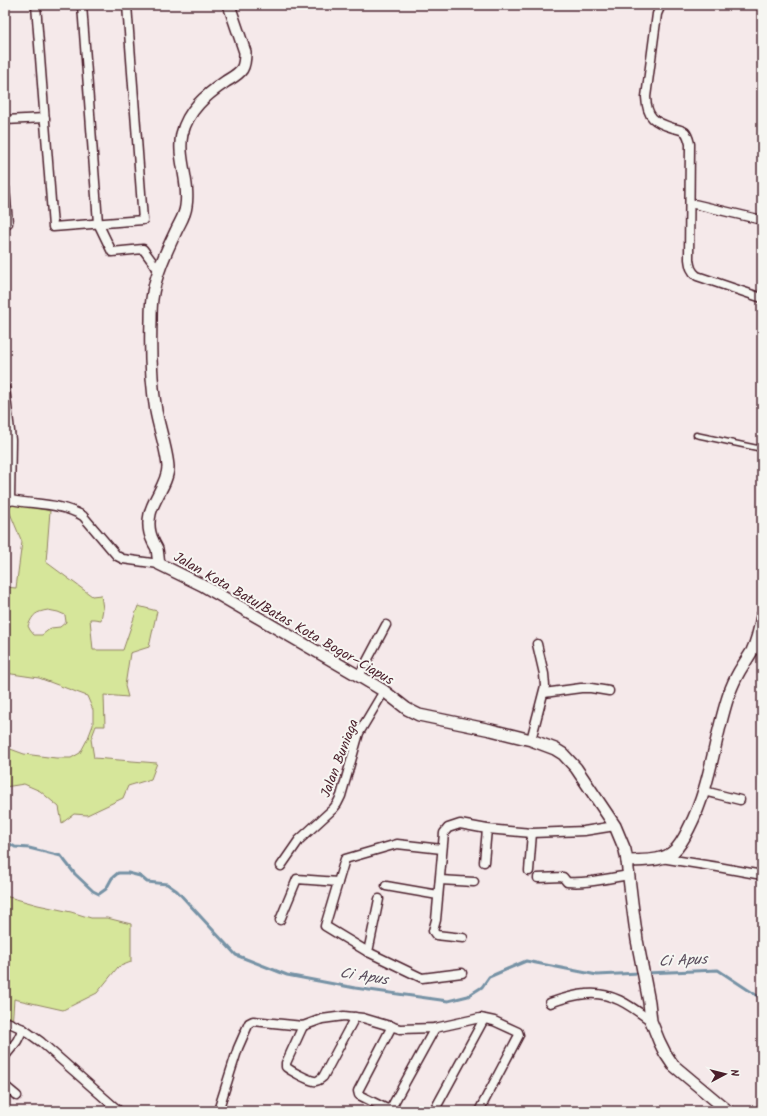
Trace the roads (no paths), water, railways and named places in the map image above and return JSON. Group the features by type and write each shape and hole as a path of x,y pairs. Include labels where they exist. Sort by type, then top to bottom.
{"main road":[{"name":"Jalan Kota Batu/Batas Kota Bogor–Ciapus","path":"229,5 245,52 244,66 239,73 216,88 198,103 184,126 181,151 187,196 185,216 176,231 159,271 152,299 150,342 153,382 156,410 168,468 166,478 149,516 150,533 157,549 159,564 202,586 359,676 384,691 407,709 419,715 531,740 555,749 569,760 582,776 615,826 628,861 637,940 649,1002 651,1021"},
{"path":"628,861 652,860 660,858 673,853 679,847 692,823 704,791 729,694 739,671 752,650 762,616"},
{"path":"651,1021 665,1053 673,1065 728,1111"}],"street":[{"path":"36,5 53,227 143,220 127,5"},
{"path":"82,5 98,223 112,252 143,249 159,271"},
{"path":"661,5 657,14 646,97 651,116 655,121 685,132 690,144 690,267 697,276 762,298"},
{"path":"5,120 45,118"},
{"path":"5,188 8,222"},
{"path":"690,203 762,220"},
{"path":"5,388 11,440 8,500 62,507 76,512 83,516 117,556 159,564"},
{"path":"359,676 386,624"},
{"path":"531,740 544,693 545,681 537,644"},
{"path":"544,693 581,688 608,691"},
{"name":"Jalan Buniaga","path":"281,866 299,840 337,804 341,796 359,733 384,691"},
{"path":"704,791 740,800"},
{"path":"463,938 440,936 436,935 433,931 436,920 444,833 448,828 460,824 487,830 532,834 584,831 615,826"},
{"path":"484,862 487,830"},
{"path":"529,871 532,834"},
{"path":"442,849 397,844 345,859 325,926 368,952 422,978 462,973"},
{"path":"660,858 762,875"},
{"path":"538,878 563,877 567,882 591,882 629,875"},
{"path":"280,920 297,879 338,882"},
{"path":"440,880 474,882"},
{"path":"386,886 438,895"},
{"path":"368,952 379,899"},
{"path":"550,1003 574,996 599,994 610,996 624,1002 651,1021"},
{"path":"218,1111 238,1048 249,1023 253,1021 303,1026 322,1019 344,1016 363,1018 400,1029 435,1028 480,1018 494,1021 518,1032 519,1035 479,1111"},
{"path":"303,1026 286,1063 286,1067 313,1081 318,1081 323,1077 355,1017"},
{"path":"434,1111 484,1019"},
{"path":"5,1021 23,1029 41,1042 119,1111"},
{"path":"392,1026 358,1091 359,1095 387,1109 391,1108 435,1028"},
{"path":"5,1056 17,1041 23,1029"},
{"path":"5,1086 17,1096"}],"lane":[{"path":"696,436 762,449"}],"waterway":[{"name":"Ci Apus","path":"5,841 15,847 29,848 61,856 75,874 93,891 99,894 106,889 112,878 118,873 128,873 140,876 147,882 167,884 177,891 236,955 287,975 355,988 448,1001 468,996 482,987 489,977 526,961 597,975 640,973"},
{"name":"Ci Apus","path":"646,973 718,970 762,999"}]}
